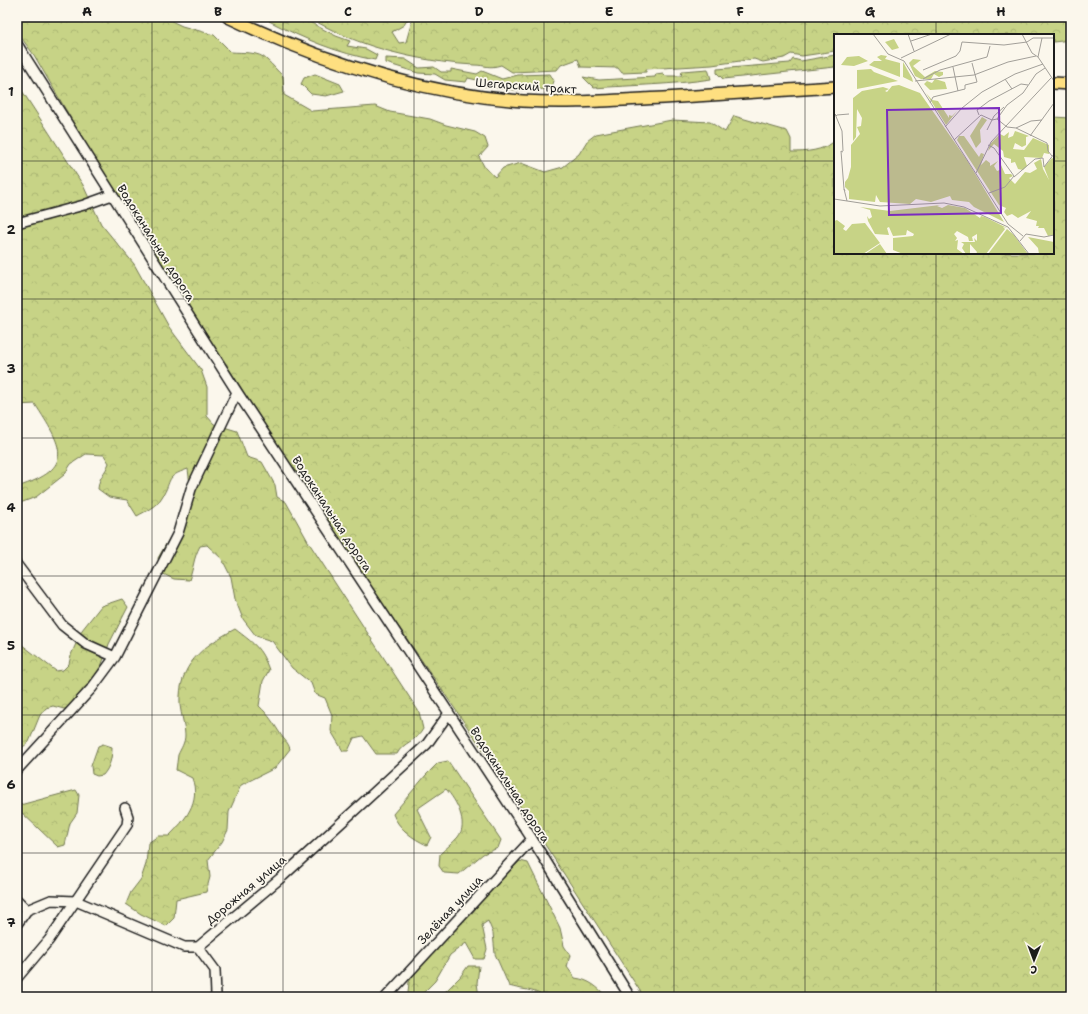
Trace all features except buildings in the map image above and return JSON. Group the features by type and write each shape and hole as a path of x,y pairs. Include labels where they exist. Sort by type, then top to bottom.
{"main road":[{"name":"Шегарский тракт","path":"228,17 293,46 358,69 426,88 498,99 589,102 834,87"},
{"path":"1054,83 1071,84"}],"street":[{"name":"Водоканальная дорога","path":"17,44 237,392 532,839 630,997"},
{"path":"17,223 84,205 112,195"},
{"path":"17,770 92,688 115,657 178,533 191,489 237,392"},
{"path":"17,565 62,626 86,644 115,657"},
{"name":"Дорожная улица","path":"198,947 282,876 427,744 448,713"},
{"path":"17,978 49,940 127,824 128,816 124,808"},
{"name":"Зелёная улица","path":"386,997 532,839"},
{"path":"17,900 27,910"},
{"path":"17,924 27,910 45,902 76,901 184,947 198,947 215,970 215,997"}],"green space":[{"path":"17,17 163,17 182,26 214,35 231,52 250,53 264,57 283,76 284,95 312,111 375,106 390,112 430,119 446,125 475,132 485,138 488,147 479,157 485,168 495,177 503,168 521,163 545,172 563,167 579,154 587,141 596,134 672,120 710,122 725,132 734,116 787,131 791,139 791,152 814,150 825,147 834,142 834,254 1054,254 1054,117 1071,118 1071,997 644,997 488,757 324,518 84,141 34,55 17,32"},
{"path":"284,17 300,17 336,36 350,41 347,46 366,49 377,55 375,60 321,45 269,21 270,18 287,22"},
{"path":"307,17 409,17 404,25 392,32 399,43 406,42 413,17 1071,17 1071,40 1054,42 1054,34 834,34 834,51 802,56 791,54 784,58 763,62 754,59 712,65 646,69 646,72 622,73 618,68 581,67 578,59 561,65 557,70 512,72 501,65 490,67 441,62 407,56 373,47 334,31"},
{"path":"834,55 834,67 723,79 717,73 717,69 790,63 793,59 801,61"},
{"path":"386,58 405,59 419,68 434,67 441,72 451,72 451,69 477,74 482,71 502,79 518,75 550,74 554,81 551,89 514,90 484,86 477,80 468,78 466,82 445,80 435,74 418,73 386,63"},
{"path":"708,69 711,79 667,84 594,88 583,77 599,80 655,77 656,74 663,73 666,76 681,76 682,71"},
{"path":"315,74 340,84 344,91 326,96 311,94 301,84 304,78"},
{"path":"17,83 83,185 101,224 134,264 169,327 201,370 207,387 207,416 214,424 237,431 247,457 262,462 275,485 277,497 286,502 309,543 419,712 423,729 397,754 376,754 363,736 354,738 348,751 343,751 331,731 332,715 325,698 315,694 311,683 292,668 272,641 256,636 243,619 235,599 231,577 222,559 207,545 200,546 189,580 174,579 161,573 158,558 183,515 184,496 190,485 188,469 175,474 170,480 160,500 151,508 137,516 127,500 109,497 98,489 101,478 109,463 104,455 86,454 71,464 64,475 36,497 20,503 17,499 17,487 36,480 49,472 56,463 59,454 52,432 35,404 17,405"},
{"path":"122,599 128,607 109,644 102,664 76,706 64,709 53,706 46,708 40,715 29,742 17,752 17,641 56,671 63,670 69,664 71,655 82,630 101,606"},
{"path":"235,629 256,646 266,662 269,670 263,681 259,706 266,713 290,749 275,768 241,785 229,812 228,830 222,842 208,860 210,877 206,892 176,899 174,918 166,926 141,914 126,904 131,892 141,879 146,864 148,843 158,836 169,836 181,824 193,803 194,787 192,778 176,770 178,755 185,738 180,705 180,691 183,678 194,658 212,643"},
{"path":"103,744 112,747 111,759 109,766 103,775 97,776 92,774 91,766 98,746"},
{"path":"448,761 501,840 498,848 483,854 459,874 444,873 439,866 440,854 458,837 462,825 462,819 457,805 446,789 417,809 431,837 427,845 416,840 402,828 398,824 393,814 438,763"},
{"path":"76,790 79,795 77,813 70,823 65,845 58,847 20,811 20,805"},
{"path":"520,861 528,863 560,928 564,946 570,955 567,967 575,978 585,980 593,984 607,997 544,997 532,991 509,986 495,954 493,933 488,921 482,925 487,949 484,959 475,959 466,943 450,955 435,981 419,997 408,993 409,982 418,967 452,929 473,912 488,891"},
{"path":"468,966 479,966 477,983 479,997 440,997 460,977"}]}
